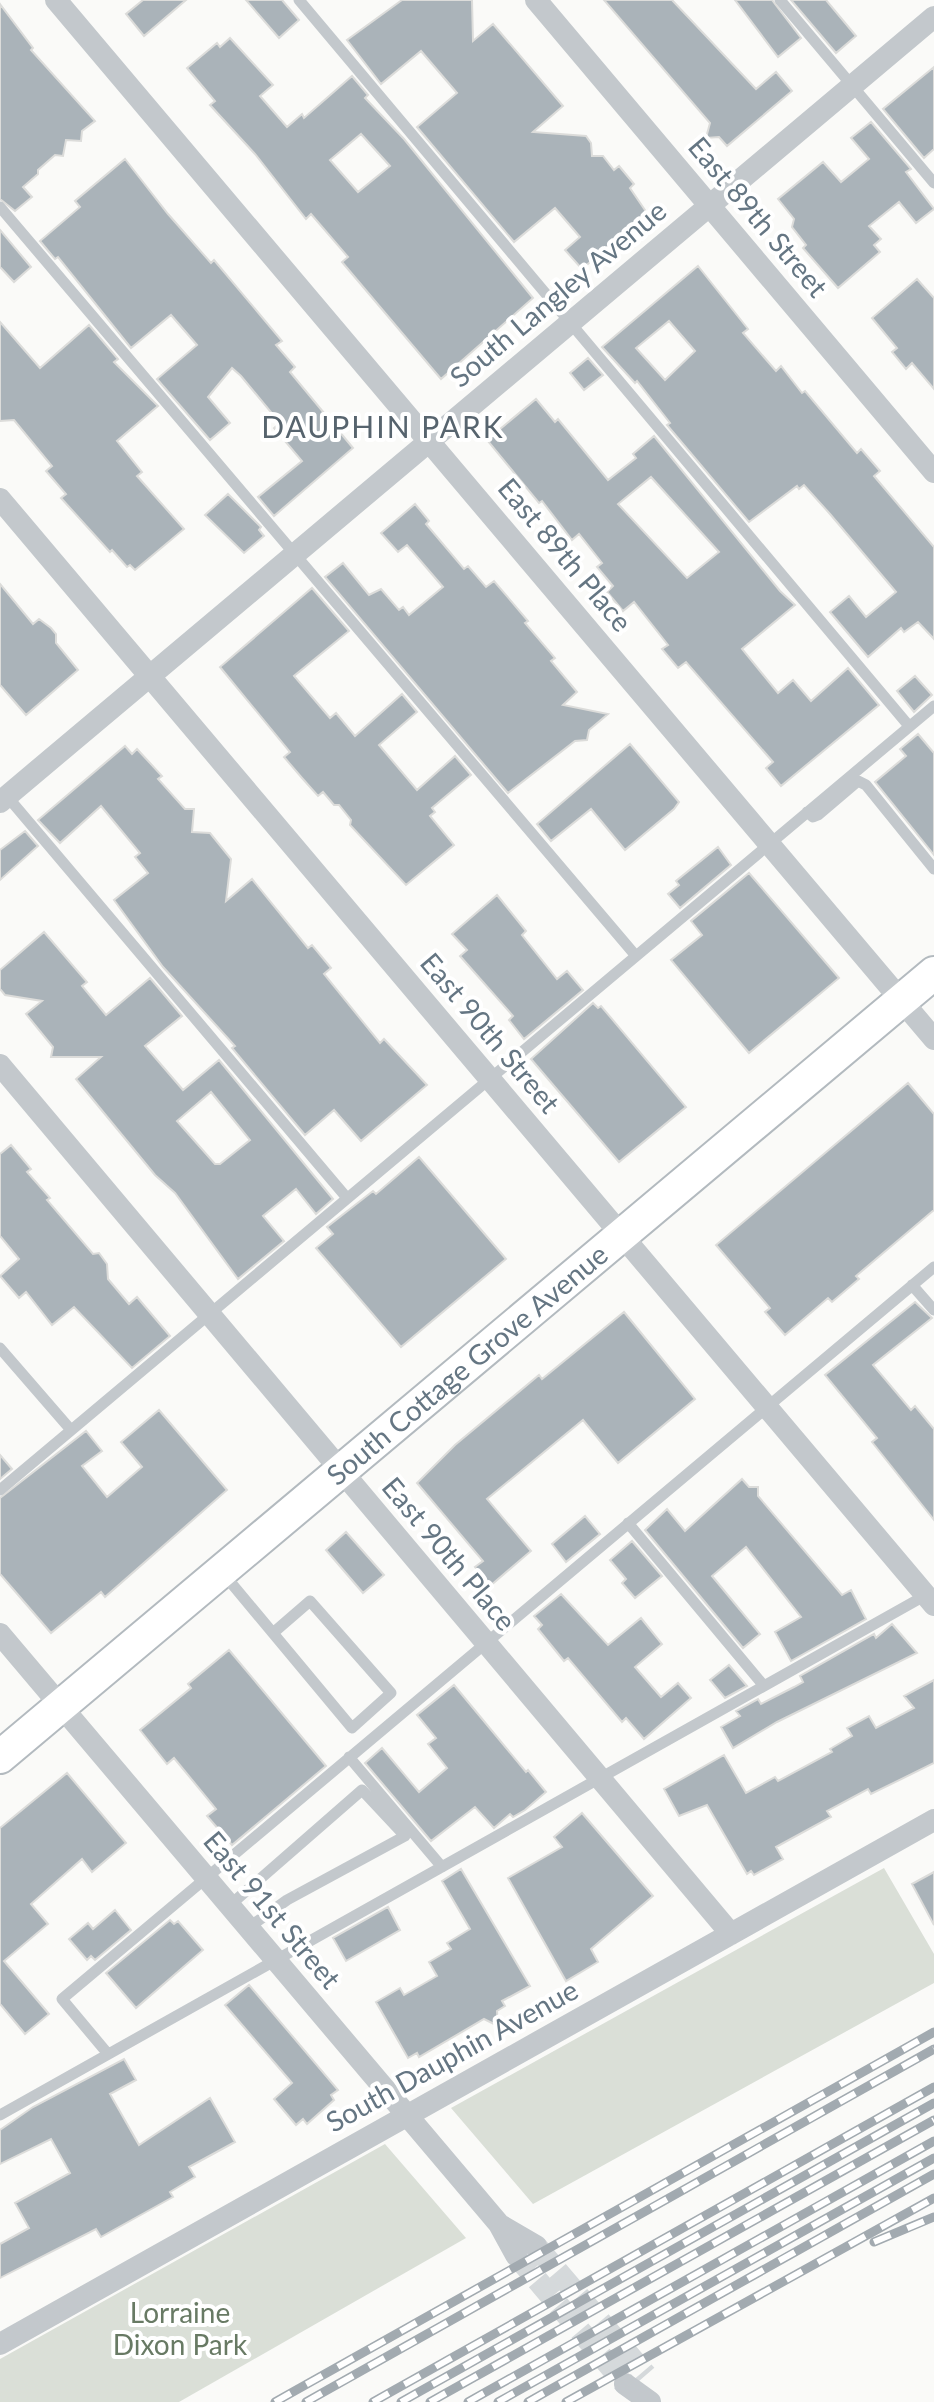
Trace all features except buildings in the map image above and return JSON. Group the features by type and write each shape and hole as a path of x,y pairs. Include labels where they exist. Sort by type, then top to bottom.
{"main road":[{"name":"South Cottage Grove Avenue","path":"0,1757 934,973"}],"street":[{"name":"East 89th Place","path":"56,0 934,1039"},
{"name":"East 89th Street","path":"536,0 934,472"},
{"name":"South Langley Avenue","path":"2,796 934,17"},
{"name":"East 90th Street","path":"0,499 931,1597"},
{"name":"East 90th Place","path":"0,1065 731,1934"},
{"name":"East 91st Street","path":"0,1634 499,2224 526,2251"},
{"name":"South Dauphin Avenue","path":"0,2344 934,1820"},
{"path":"646,2375 650,2402"},
{"path":"625,2384 650,2402"}],"lane":[{"path":"299,0 909,726"},
{"path":"780,0 934,183"},
{"path":"0,207 636,956"},
{"path":"0,1490 934,706"},
{"path":"807,812 813,817 818,815 858,781 866,785 934,869"},
{"path":"2,796 347,1198"},
{"path":"108,2054 62,1999 934,1267"},
{"path":"912,1285 934,1310"},
{"path":"0,1348 71,1430"},
{"path":"628,1523 764,1686"},
{"path":"221,1571 352,1728 391,1693 310,1601 273,1633"},
{"path":"0,2115 764,1686 931,1597"},
{"path":"349,1757 442,1867"},
{"path":"229,1906 362,1790 405,1836 287,1900 248,1928"}],"green space":[{"path":"884,1868 934,1954 934,1983 533,2204 451,2108"},
{"name":"Lorraine Dixon Park","path":"385,2144 466,2238 179,2402 0,2402 0,2359"}],"tunnel":[{"path":"536,2246 646,2375"},
{"path":"516,2255 625,2384"}],"railway":[{"path":"275,2402 934,2032"},
{"path":"306,2402 934,2049"},
{"path":"373,2402 934,2087"},
{"path":"401,2402 934,2103"},
{"path":"430,2402 934,2120"},
{"path":"468,2402 934,2141"},
{"path":"498,2402 934,2158"},
{"path":"528,2402 934,2174"},
{"path":"566,2402 934,2198"},
{"path":"874,2242 934,2217"}],"district":[{"name":"DAUPHIN PARK","path":"383,428"}]}
